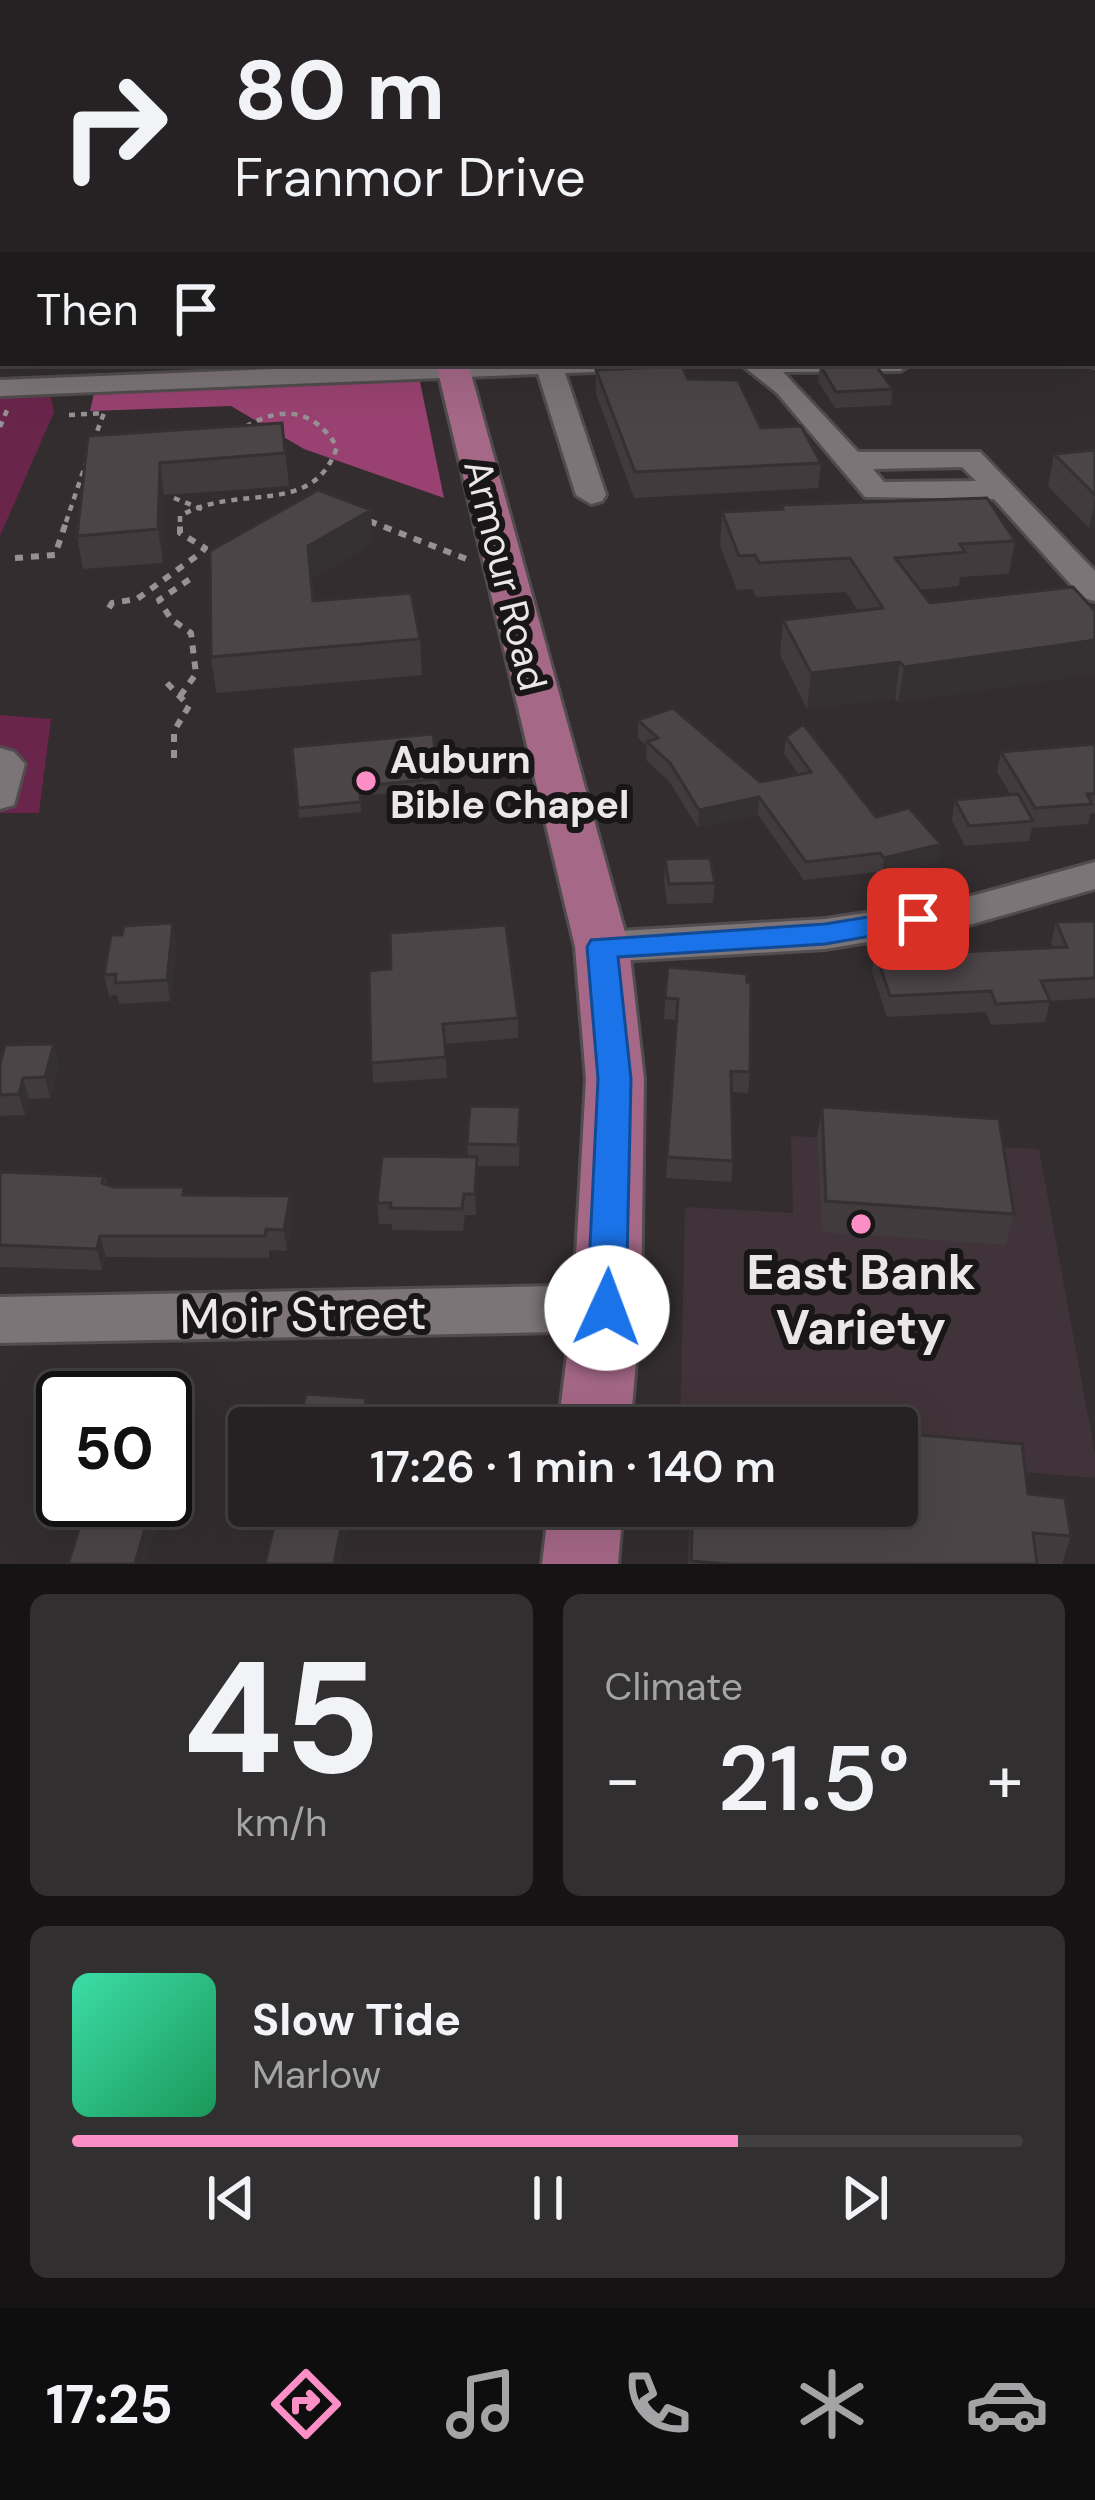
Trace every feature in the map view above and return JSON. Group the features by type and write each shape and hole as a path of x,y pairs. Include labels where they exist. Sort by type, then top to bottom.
{"main road":[{"name":"Armour Road","path":"452,366 602,947 615,1079 607,1308 596,1407"},
{"path":"580,1564 584,1527"}],"street":[{"path":"0,388 130,373 452,366"},
{"path":"549,366 591,495"},
{"path":"752,366 787,387 876,491 1002,490 1095,591"},
{"path":"0,760 6,764 0,796"},
{"path":"602,947 825,934 965,912 1095,875"},
{"name":"Moir Street","path":"0,1320 607,1308"}],"path":[{"path":"109,608 112,603 137,599 202,552 205,548 180,532 180,516 194,505 226,495 300,490 326,476 337,447 328,429 301,411 266,413 239,431"},
{"path":"15,558 55,555 104,413 69,416"},
{"path":"91,446 112,445"},
{"path":"174,498 204,510"},
{"path":"362,519 478,563"},
{"path":"180,696 196,674 191,633 170,619 159,599 190,579 186,575"},
{"path":"167,683 189,706 174,731 174,758"},
{"path":"432,794 432,818"}],"shaded area":[{"path":"419,377 444,498 304,449 231,406 90,411 95,389"},
{"path":"50,393 54,412 0,536 0,397"},
{"path":"0,715 51,719 39,813 0,813"},
{"path":"791,1136 1039,1149 1095,1454 1095,1478 918,1464 918,1407 680,1407 685,1207 793,1213"}],"building":[{"path":"682,366 688,379 738,380 761,428 801,426 821,463 635,472 596,370"},
{"path":"821,366 876,366 893,389 836,392"},
{"path":"282,423 285,453 160,463 158,529 77,536 88,436"},
{"path":"1095,450 1095,495 1054,454"},
{"path":"318,490 371,510 308,546 313,601 411,593 420,639 211,657 210,551"},
{"path":"987,498 1015,541 960,544 965,552 895,558 930,603 1073,587 1095,611 1095,640 904,667 900,662 811,673 783,620 883,608 850,558 759,563 755,555 739,556 722,512 783,509 781,505"},
{"path":"673,708 760,782 811,772 786,737 803,724 876,817 909,808 941,844 884,858 880,853 806,862 759,797 699,810 670,763 647,742 658,738 638,720"},
{"name":"Auburn Bible Chapel","path":"433,734 439,779 359,786 361,802 298,808 292,747"},
{"path":"1095,744 1095,794 1087,794 1092,804 1035,808 1001,752"},
{"path":"1018,794 1033,821 969,826 955,800"},
{"path":"710,858 715,883 669,884 665,859"},
{"path":"1095,921 1095,978 1041,981 1050,1001 996,1004 991,991 890,996 875,951 955,942 959,952 1067,947 1056,922"},
{"path":"173,923 167,980 115,983 116,974 104,975 111,935 122,935 124,926"},
{"path":"506,925 518,1018 443,1024 446,1057 371,1063 369,971 391,969 390,933"},
{"path":"668,967 747,974 751,982 750,1072 731,1071 733,1161 667,1157 678,999 665,998"},
{"path":"54,1044 45,1077 23,1078 19,1094 0,1095 5,1045"},
{"path":"470,1106 520,1107 518,1145 467,1144"},
{"path":"822,1107 999,1119 1014,1214 826,1201"},
{"path":"382,1156 477,1157 475,1194 464,1194 462,1209 390,1208 391,1203 377,1203"},
{"path":"0,1172 104,1176 102,1183 114,1187 184,1187 183,1195 290,1196 284,1230 266,1229 265,1236 100,1236 97,1249 0,1245"},
{"path":"306,1394 366,1398 364,1407 303,1407"},
{"path":"918,1435 1022,1444 1028,1494 1065,1498 1071,1536 1033,1533 1037,1564 691,1561 692,1527 918,1527"},
{"path":"80,1527 145,1527 135,1564 68,1564"},
{"path":"274,1527 341,1527 334,1564 265,1564"}],"place":[{"name":"Auburn Bible Chapel","path":"366,781"},
{"name":"East Bank Variety","path":"861,1224"}],"route":[{"path":"607,1308 615,1079 602,947 825,934 918,919"}]}
